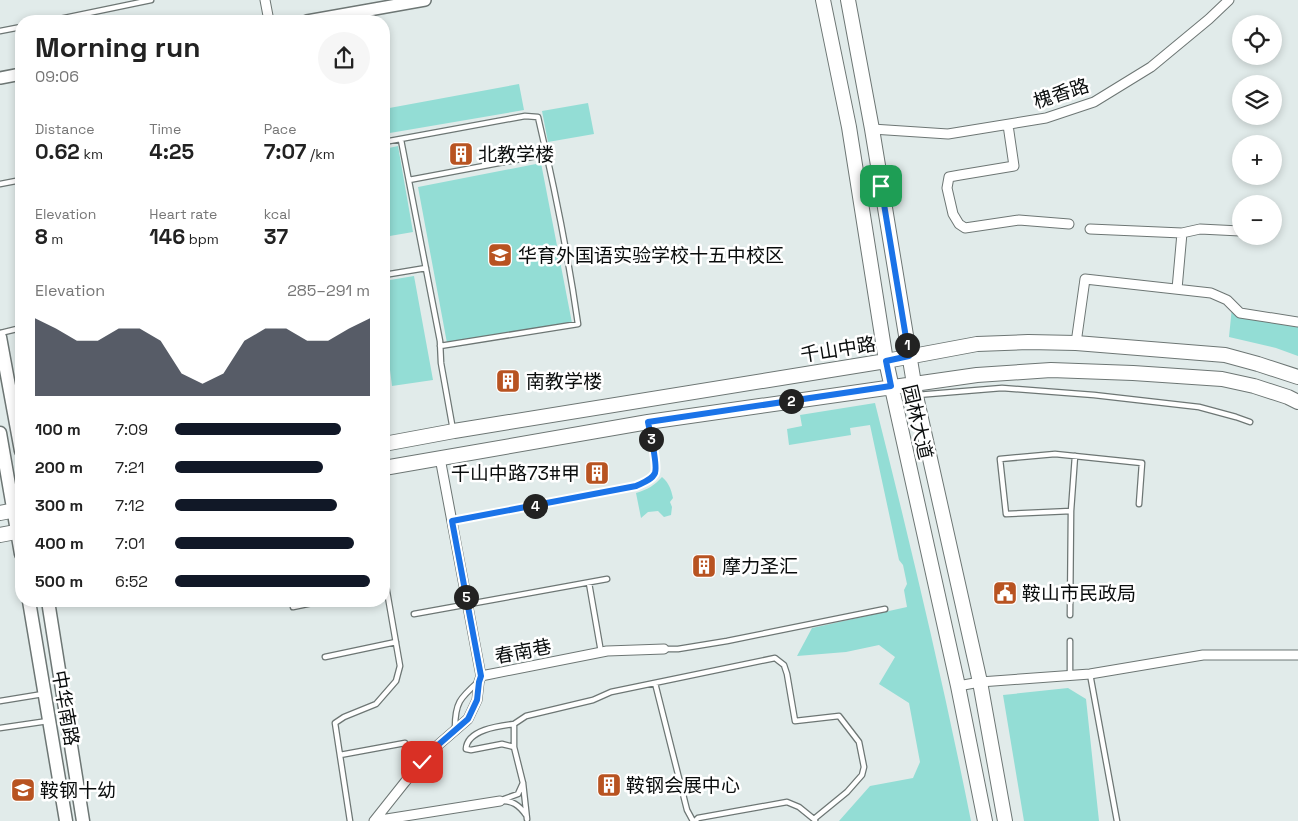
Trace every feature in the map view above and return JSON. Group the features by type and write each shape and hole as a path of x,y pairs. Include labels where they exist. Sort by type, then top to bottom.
{"main road":[{"name":"园林大道","path":"823,0 850,127 886,361 958,686 985,821"},
{"name":"园林大道","path":"848,0 872,129 915,390 980,682 1005,821"},
{"path":"0,337 15,418"},
{"name":"千山中路","path":"390,443 886,361 977,344 1076,343 1225,355 1298,377"},
{"path":"390,467 648,422 891,386 915,390 976,375 1051,370 1133,373 1222,380 1254,386 1298,402"},
{"path":"0,433 12,511"},
{"path":"0,535 15,533"},
{"name":"中华南路","path":"30,607 66,821"},
{"path":"49,607 83,821"}],"street":[{"path":"265,0 268,15"},
{"path":"341,15 425,0"},
{"name":"槐香路","path":"872,129 948,134 1046,118 1094,102 1152,68 1229,0"},
{"path":"0,78 15,75"},
{"path":"1008,125 1014,166 960,174 949,178 946,188 953,214 959,224 965,228 1019,220 1070,224"},
{"path":"1090,229 1182,233 1200,229 1232,231"},
{"path":"1176,289 1182,233"},
{"path":"1076,343 1085,279 1211,293 1227,300 1240,313 1298,322"},
{"path":"440,458 480,679"},
{"name":"春南巷","path":"374,821 430,752 468,719 477,700 480,679 601,652 664,649"},
{"path":"958,686 980,682 1090,674 1203,656 1298,655"},
{"path":"374,821 500,801"}],"lane":[{"path":"79,15 151,0"},
{"path":"0,31 15,28"},
{"path":"390,141 525,116 538,117 547,154 578,324 440,346"},
{"path":"401,140 426,268 440,346 440,363 454,432"},
{"path":"409,180 547,154"},
{"path":"0,184 15,181"},
{"path":"390,274 426,268"},
{"path":"0,332 15,329"},
{"path":"915,390 1002,388 1094,394 1199,407 1250,422"},
{"path":"519,509 636,486 647,481 654,474 656,466 648,422"},
{"path":"1072,511 1006,514 1000,459 1055,454 1142,463 1139,504"},
{"path":"1070,615 1075,456"},
{"path":"414,614 608,579"},
{"path":"589,583 601,652"},
{"path":"350,821 335,723 344,717 376,704 396,681 400,666 389,607"},
{"path":"664,649 678,649 727,641 885,609"},
{"path":"325,658 396,642"},
{"path":"1070,642 1070,676"},
{"path":"514,747 502,744 471,750 466,749 466,743 471,737 488,728 514,724 526,716 592,700 611,692 654,683 775,658 784,665 787,674 795,721 838,716 859,742 864,767 862,775 847,792 815,820 799,807 787,802 698,818 694,821 687,810 654,683"},
{"path":"1090,674 1118,821"},
{"path":"456,730 455,715 458,704 480,679"},
{"path":"0,700 45,693"},
{"path":"0,728 49,721"},
{"path":"514,724 514,747 523,783 528,820"},
{"path":"340,755 405,743"},
{"path":"500,801 518,794 523,783"},
{"path":"500,801 509,800 519,806 528,820"}],"path":[{"path":"452,521 519,509"}],"shaded area":[{"path":"519,84 524,110 390,133 390,108"},
{"path":"588,103 594,134 548,142 542,111"},
{"path":"398,146 413,232 390,236 390,148"},
{"path":"541,163 572,323 447,343 418,187"},
{"path":"414,276 433,380 392,386 390,370 390,280"},
{"path":"1232,307 1298,319 1298,356 1276,348 1229,337"},
{"path":"875,403 926,612 971,821 839,821 870,786 913,778 920,762 909,703 879,684 895,657 879,645 846,652 797,656 812,628 907,607 904,590 907,584 903,565 899,560 870,425 850,428 851,435 789,445 787,429 802,426 800,415"},
{"path":"662,477 668,484 673,498 670,502 672,507 671,515 664,517 658,511 648,512 641,518 636,493 651,487"},
{"path":"1068,688 1086,699 1099,821 1024,821 1003,695"}],"place":[{"name":"北教学楼","path":"461,154"},
{"name":"华育外国语实验学校十五中校区","path":"500,255"},
{"name":"南教学楼","path":"508,381"},
{"name":"千山中路73#甲","path":"597,473"},
{"name":"摩力圣汇","path":"704,566"},
{"name":"鞍山市民政局","path":"1005,593"},
{"name":"鞍钢会展中心","path":"609,785"},
{"name":"鞍钢十幼","path":"23,790"}],"route":[{"path":"422,762 430,752 468,719 477,700 481,676 452,521 636,486 647,481 654,474 656,466 648,422 891,386 886,361 909,356 881,186"}]}
